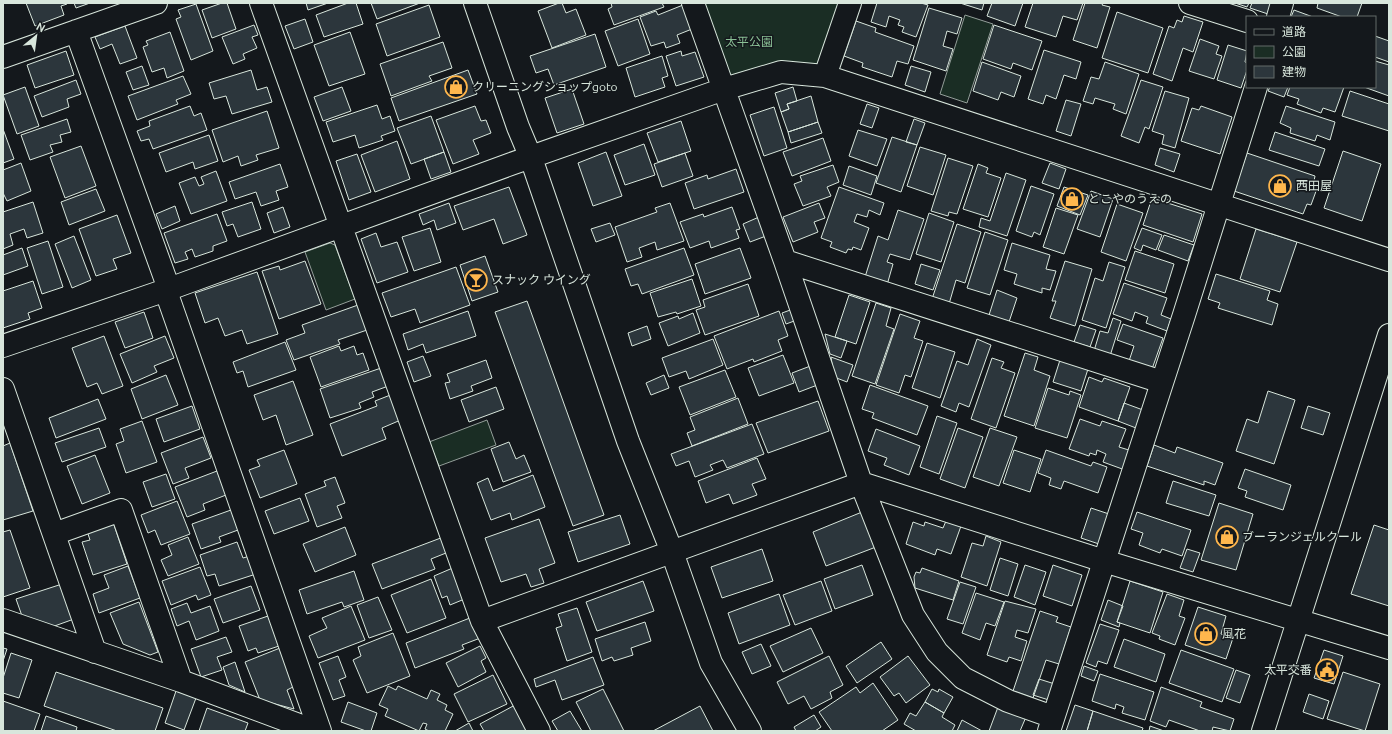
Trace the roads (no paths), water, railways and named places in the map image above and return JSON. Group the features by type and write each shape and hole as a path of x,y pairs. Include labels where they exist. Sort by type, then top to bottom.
{"street":[{"path":"3,57 156,3"},
{"path":"261,3 482,621 539,731"},
{"path":"474,3 518,128 531,158 628,441 672,552 711,664 750,731"},
{"path":"693,3 785,261 861,483 913,615 937,652 963,678 1051,724 1256,88"},
{"path":"825,76 850,3"},
{"path":"1190,3 1246,21"},
{"path":"1278,16 1282,3"},
{"path":"76,31 169,289 168,297 320,731"},
{"path":"3,346 169,289 724,89 781,72 825,76 1389,260"},
{"path":"785,261 1162,382"},
{"path":"1264,731 1389,335"},
{"path":"3,389 95,652"},
{"path":"482,621 861,483 1104,561 1389,648"},
{"path":"54,534 121,510 181,681"},
{"path":"3,620 181,681 315,731"}],"place":[{"name":"クリーニングショップgoto","path":"456,87"},
{"name":"西田屋","path":"1280,186"},
{"name":"とこやのうえの","path":"1072,199"},
{"name":"スナック ウイング","path":"476,280"},
{"name":"ブーランジェルクール","path":"1227,537"},
{"name":"風花","path":"1206,634"},
{"name":"太平交番","path":"1327,670"}],"park label":[{"name":"太平公園","path":"749,42"}]}
